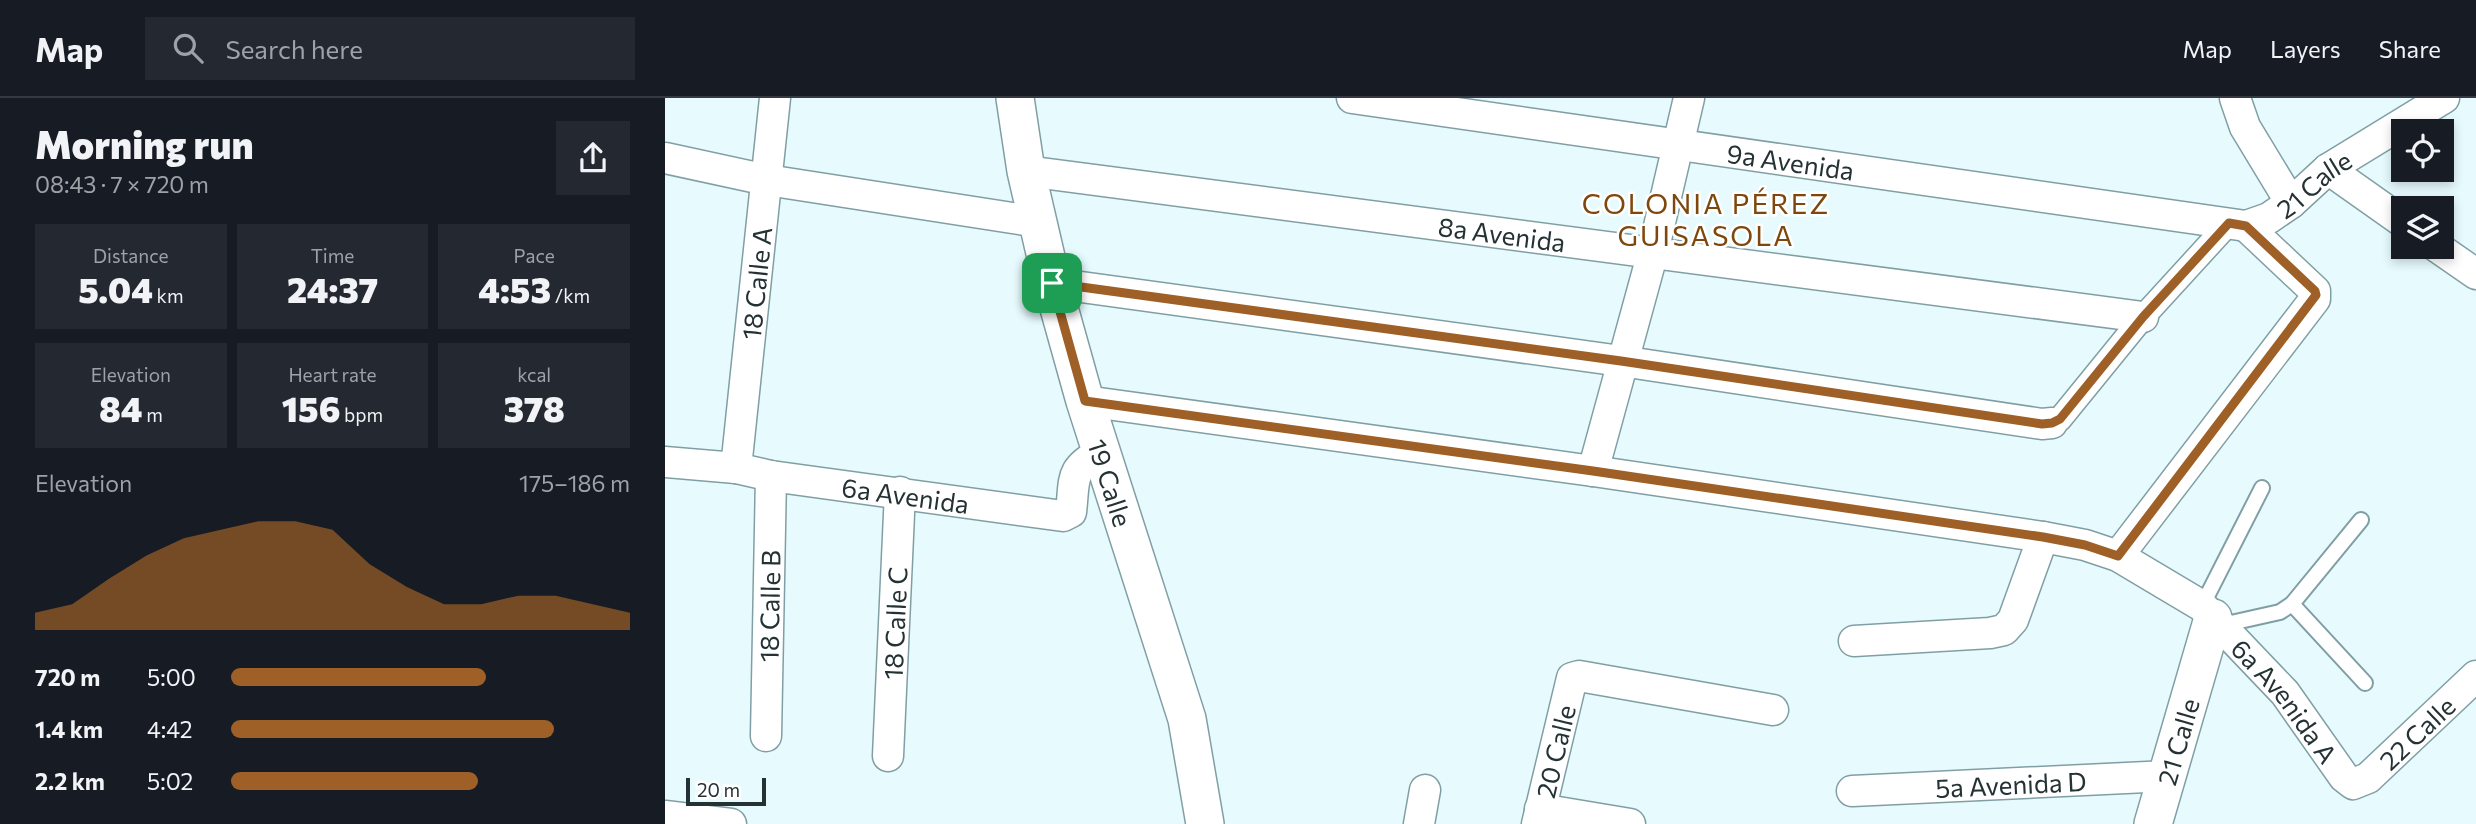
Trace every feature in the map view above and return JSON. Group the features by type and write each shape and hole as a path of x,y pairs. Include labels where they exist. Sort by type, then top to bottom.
{"street":[{"name":"18 Calle A","path":"736,468 775,98"},
{"name":"19 Calle","path":"1015,98 1026,171 1052,283 1085,401 1187,719 1205,824"},
{"name":"9a Avenida","path":"1352,98 2237,225"},
{"path":"1593,471 1653,252 1689,98"},
{"path":"2235,98 2245,127 2291,203"},
{"name":"21 Calle","path":"2052,423 2060,419 2143,317 2237,225 2269,218 2291,203 2328,169 2444,98"},
{"path":"665,158 767,180 1038,222"},
{"path":"2328,169 2391,214"},
{"name":"8a Avenida","path":"1026,171 2143,317"},
{"path":"2118,556 2316,295 2315,291 2237,225"},
{"path":"2454,259 2476,274"},
{"path":"1052,283 1621,361 2028,422 2052,423"},
{"path":"1085,401 1593,471 2085,545 2118,556 2212,616"},
{"name":"6a Avenida","path":"665,462 736,468 771,476 1063,516 1071,512 1075,474 1079,466 1102,452"},
{"name":"18 Calle B","path":"766,736 771,476"},
{"name":"18 Calle C","path":"888,756 900,492"},
{"path":"1854,641 2004,630 2013,620 2043,537"},
{"name":"21 Calle","path":"2153,824 2212,616"},
{"name":"6a Avenida A","path":"2212,616 2285,692 2344,777 2353,784"},
{"name":"20 Calle","path":"1539,817 1572,678 1579,676 1773,710"},
{"name":"22 Calle","path":"2353,784 2368,778 2476,676"},
{"name":"5a Avenida D","path":"1852,791 2168,776"},
{"path":"1419,824 1425,790"},
{"path":"665,816 731,824"},
{"path":"1539,817 1630,824"}],"lane":[{"path":"2262,488 2212,616 2280,611 2292,604 2361,520"},
{"path":"2292,604 2365,683"}],"district":[{"name":"COLONIA PÉREZ GUISASOLA","path":"1706,219"}],"route":[{"path":"2229,223 2246,226 2315,291 2316,295 2118,556 2085,545 2043,537 1085,401 1052,283 1621,361 2042,424 2060,419 2143,317 2229,223"}]}
